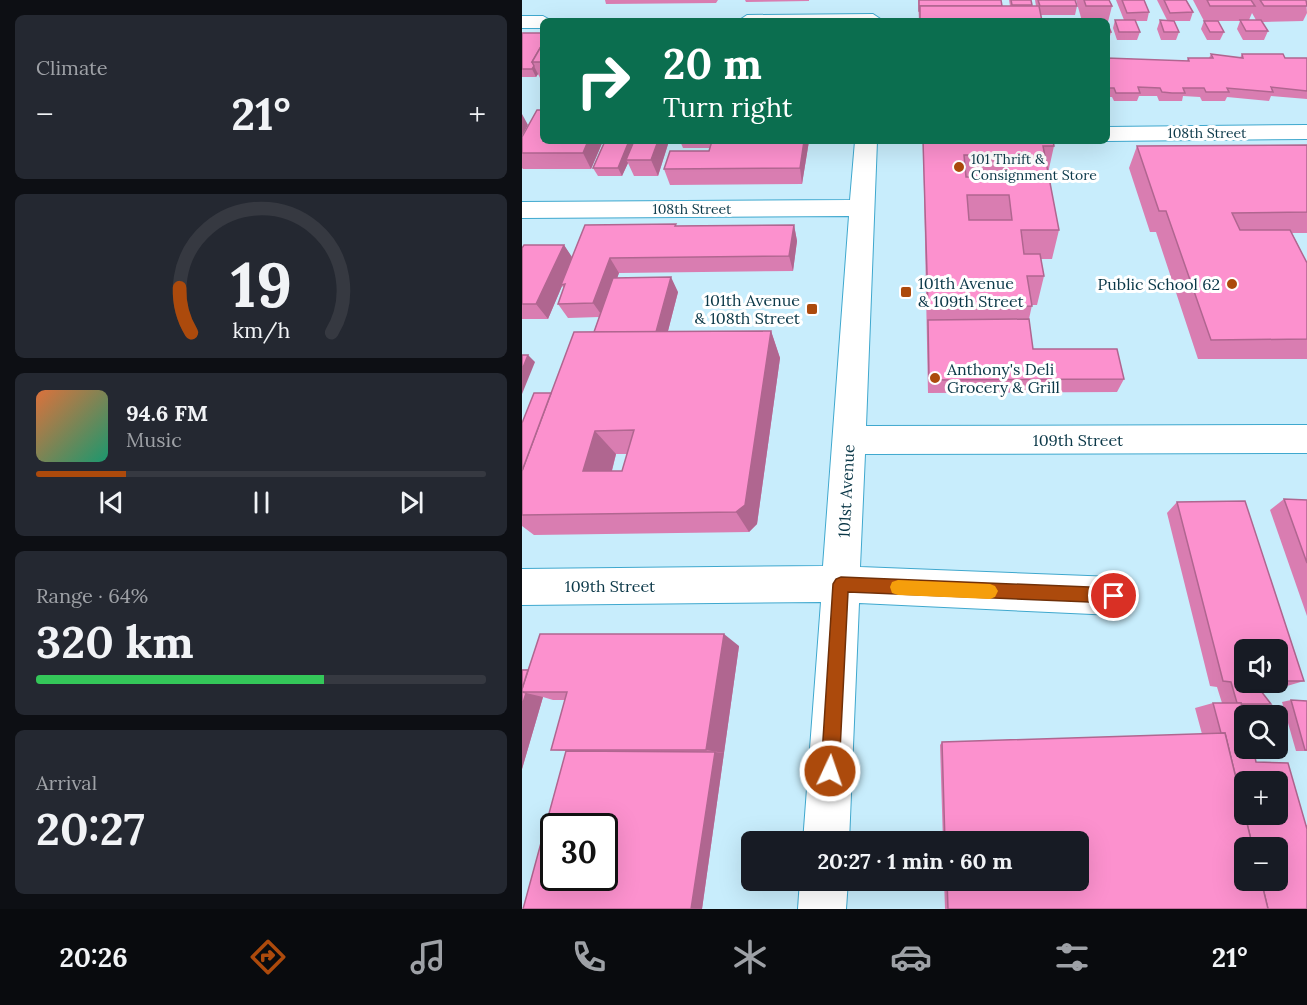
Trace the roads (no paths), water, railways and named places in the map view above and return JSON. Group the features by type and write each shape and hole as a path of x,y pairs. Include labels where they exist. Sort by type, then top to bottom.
{"street":[{"path":"873,18 874,0"},
{"path":"522,22 540,22"},
{"name":"108th Street","path":"1110,134 1307,132"},
{"name":"101st Avenue","path":"827,831 867,144"},
{"name":"108th Street","path":"522,210 862,208"},
{"name":"109th Street","path":"849,440 1307,439"},
{"name":"109th Street","path":"522,587 841,584 1114,596"},
{"path":"822,909 823,891"}],"place":[{"name":"101 Thrift & Consignment Store","path":"959,167"},
{"name":"Public School 62","path":"1232,284"},
{"name":"101th Avenue & 109th Street","path":"906,292"},
{"name":"101th Avenue & 108th Street","path":"812,309"},
{"name":"Anthony's Deli Grocery & Grill","path":"935,378"}]}
